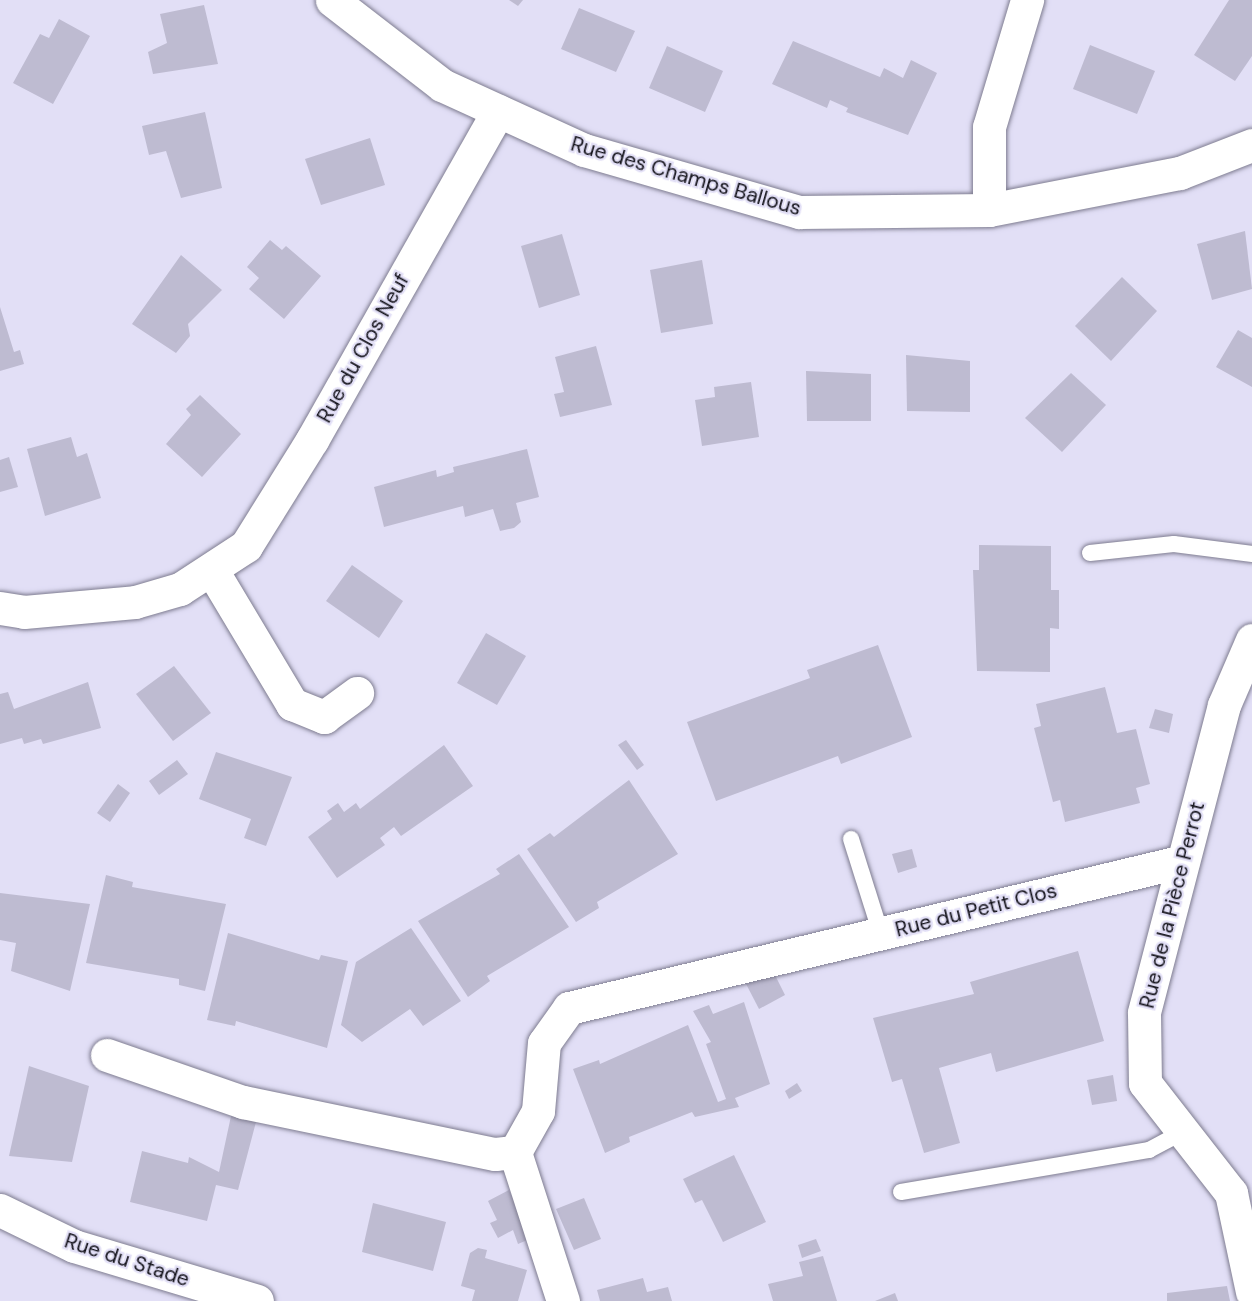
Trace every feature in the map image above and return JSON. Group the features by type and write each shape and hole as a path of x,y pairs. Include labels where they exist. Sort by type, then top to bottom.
{"street":[{"name":"Rue des Champs Ballous","path":"332,0 442,85 498,111 584,150 799,212 989,210 1180,173 1252,145"},
{"path":"989,210 989,127 1027,0"},
{"name":"Rue du Clos Neuf","path":"0,608 24,612 135,602 213,572 246,546 312,440 498,111"},
{"path":"213,572 292,704 324,717 357,693"},
{"name":"Rue de la Pièce Perrot","path":"1252,640 1224,705 1144,1013 1145,1083 1231,1193 1252,1292"},
{"name":"Rue du Petit Clos","path":"515,1152 538,1111 544,1043 569,1008 1183,861"},
{"path":"107,1055 243,1102 495,1154 515,1152 563,1301"},
{"name":"Rue du Stade","path":"0,1210 74,1246 257,1301"}],"lane":[{"path":"1090,553 1174,544 1252,554"},
{"path":"851,838 880,934"},
{"path":"901,1192 1149,1150 1183,1132"}],"building":[{"path":"509,0 523,0 518,6"},
{"path":"1229,0 1252,0 1252,56 1235,81 1194,55"},
{"path":"204,5 218,64 153,74 148,52 167,43 160,14"},
{"path":"579,8 635,31 616,72 561,49"},
{"path":"59,19 90,36 53,104 13,83 40,34 49,38"},
{"path":"793,41 880,77 884,68 903,78 911,60 937,73 908,135 846,112 848,108 830,100 827,108 772,84"},
{"path":"1090,45 1155,71 1137,114 1073,89"},
{"path":"667,46 723,71 705,112 649,88"},
{"path":"205,112 222,188 181,198 166,151 149,155 142,126"},
{"path":"370,138 385,185 321,205 305,159"},
{"path":"1245,231 1252,289 1212,300 1197,244"},
{"path":"562,234 580,295 539,308 521,246"},
{"path":"270,240 282,250 286,246 321,276 284,319 249,289 259,278 247,267"},
{"path":"181,255 222,290 188,324 190,336 176,353 132,324"},
{"path":"702,260 713,324 661,333 650,270"},
{"path":"1122,277 1157,311 1111,361 1075,326"},
{"path":"0,307 14,352 20,350 24,364 0,371"},
{"path":"1238,330 1252,338 1252,387 1216,367"},
{"path":"596,346 612,405 560,417 554,394 564,392 555,357"},
{"path":"906,355 970,361 970,412 907,411"},
{"path":"806,371 871,374 871,421 807,421"},
{"path":"1071,373 1106,405 1062,452 1025,418"},
{"path":"751,382 759,437 702,446 695,400 715,397 714,387"},
{"path":"200,395 241,434 202,477 166,444 191,415 186,409"},
{"path":"71,437 77,457 87,453 101,498 45,516 27,449"},
{"path":"527,449 539,497 516,503 521,522 514,528 500,531 493,509 465,517 463,506 384,527 374,487 436,470 437,477 454,472 453,467"},
{"path":"9,457 18,487 0,492 0,460"},
{"path":"979,545 1051,546 1051,590 1059,590 1059,629 1050,628 1050,672 977,671 973,570 979,570"},
{"path":"352,565 403,601 379,638 326,601"},
{"path":"486,633 526,656 497,705 457,683"},
{"path":"878,645 912,737 841,764 838,756 716,801 687,722 810,678 807,670"},
{"path":"174,666 211,713 173,741 136,694"},
{"path":"88,682 101,728 43,744 41,739 24,744 22,738 0,744 0,694 8,692 14,709"},
{"path":"1105,687 1117,733 1136,729 1150,784 1136,788 1140,803 1065,822 1060,800 1053,802 1034,728 1041,726 1036,704"},
{"path":"1155,709 1173,714 1169,733 1149,728"},
{"path":"626,740 644,765 637,770 618,745"},
{"path":"444,745 473,786 401,836 394,827 380,838 385,845 337,878 308,837 332,819 327,811 338,803 344,812 356,803 360,809"},
{"path":"216,752 292,777 266,846 244,838 251,819 199,799"},
{"path":"177,760 188,774 159,795 149,781"},
{"path":"629,780 678,854 597,902 599,908 576,922 527,849 550,833 554,837"},
{"path":"118,784 130,793 110,822 97,813"},
{"path":"912,849 917,867 898,873 892,854"},
{"path":"519,854 569,927 487,976 490,981 468,997 418,921 500,874 496,869"},
{"path":"106,875 133,882 132,887 226,904 205,991 179,985 179,979 86,963"},
{"path":"0,893 90,904 70,991 11,971 16,943 0,940"},
{"path":"411,928 461,1001 423,1026 410,1009 362,1042 341,1025 356,962"},
{"path":"228,933 319,960 321,955 348,961 327,1048 236,1021 235,1026 207,1020"},
{"path":"1078,951 1104,1041 996,1072 991,1053 939,1068 960,1143 924,1153 902,1079 892,1082 873,1018 974,994 970,982"},
{"path":"772,969 785,995 759,1009 744,980"},
{"path":"744,1002 770,1084 735,1098 739,1107 695,1117 692,1112 629,1137 630,1142 605,1153 573,1069 599,1060 600,1064 688,1025 718,1102 726,1099 706,1044 711,1042 693,1011 709,1005 713,1014"},
{"path":"29,1066 89,1086 72,1162 9,1156"},
{"path":"1113,1075 1117,1101 1092,1105 1087,1080"},
{"path":"797,1083 802,1091 789,1099 785,1091"},
{"path":"231,1116 256,1122 238,1190 216,1185 207,1221 130,1202 142,1151 188,1163 189,1157 219,1172"},
{"path":"734,1155 766,1222 723,1242 702,1200 695,1203 683,1179"},
{"path":"509,1190 532,1238 518,1244 513,1230 498,1238 490,1223 497,1220 488,1201"},
{"path":"584,1198 601,1239 574,1250 556,1209"},
{"path":"373,1203 446,1222 433,1271 362,1252"},
{"path":"816,1239 821,1251 802,1258 798,1245"},
{"path":"478,1248 487,1250 485,1258 527,1270 518,1301 472,1301 475,1290 461,1286 470,1253"},
{"path":"823,1256 837,1301 773,1301 768,1284 803,1276 799,1262"},
{"path":"643,1278 647,1292 668,1287 672,1301 600,1301 597,1290"},
{"path":"1227,1286 1230,1301 1167,1301 1167,1293"},
{"path":"895,1293 898,1301 875,1301"}]}
